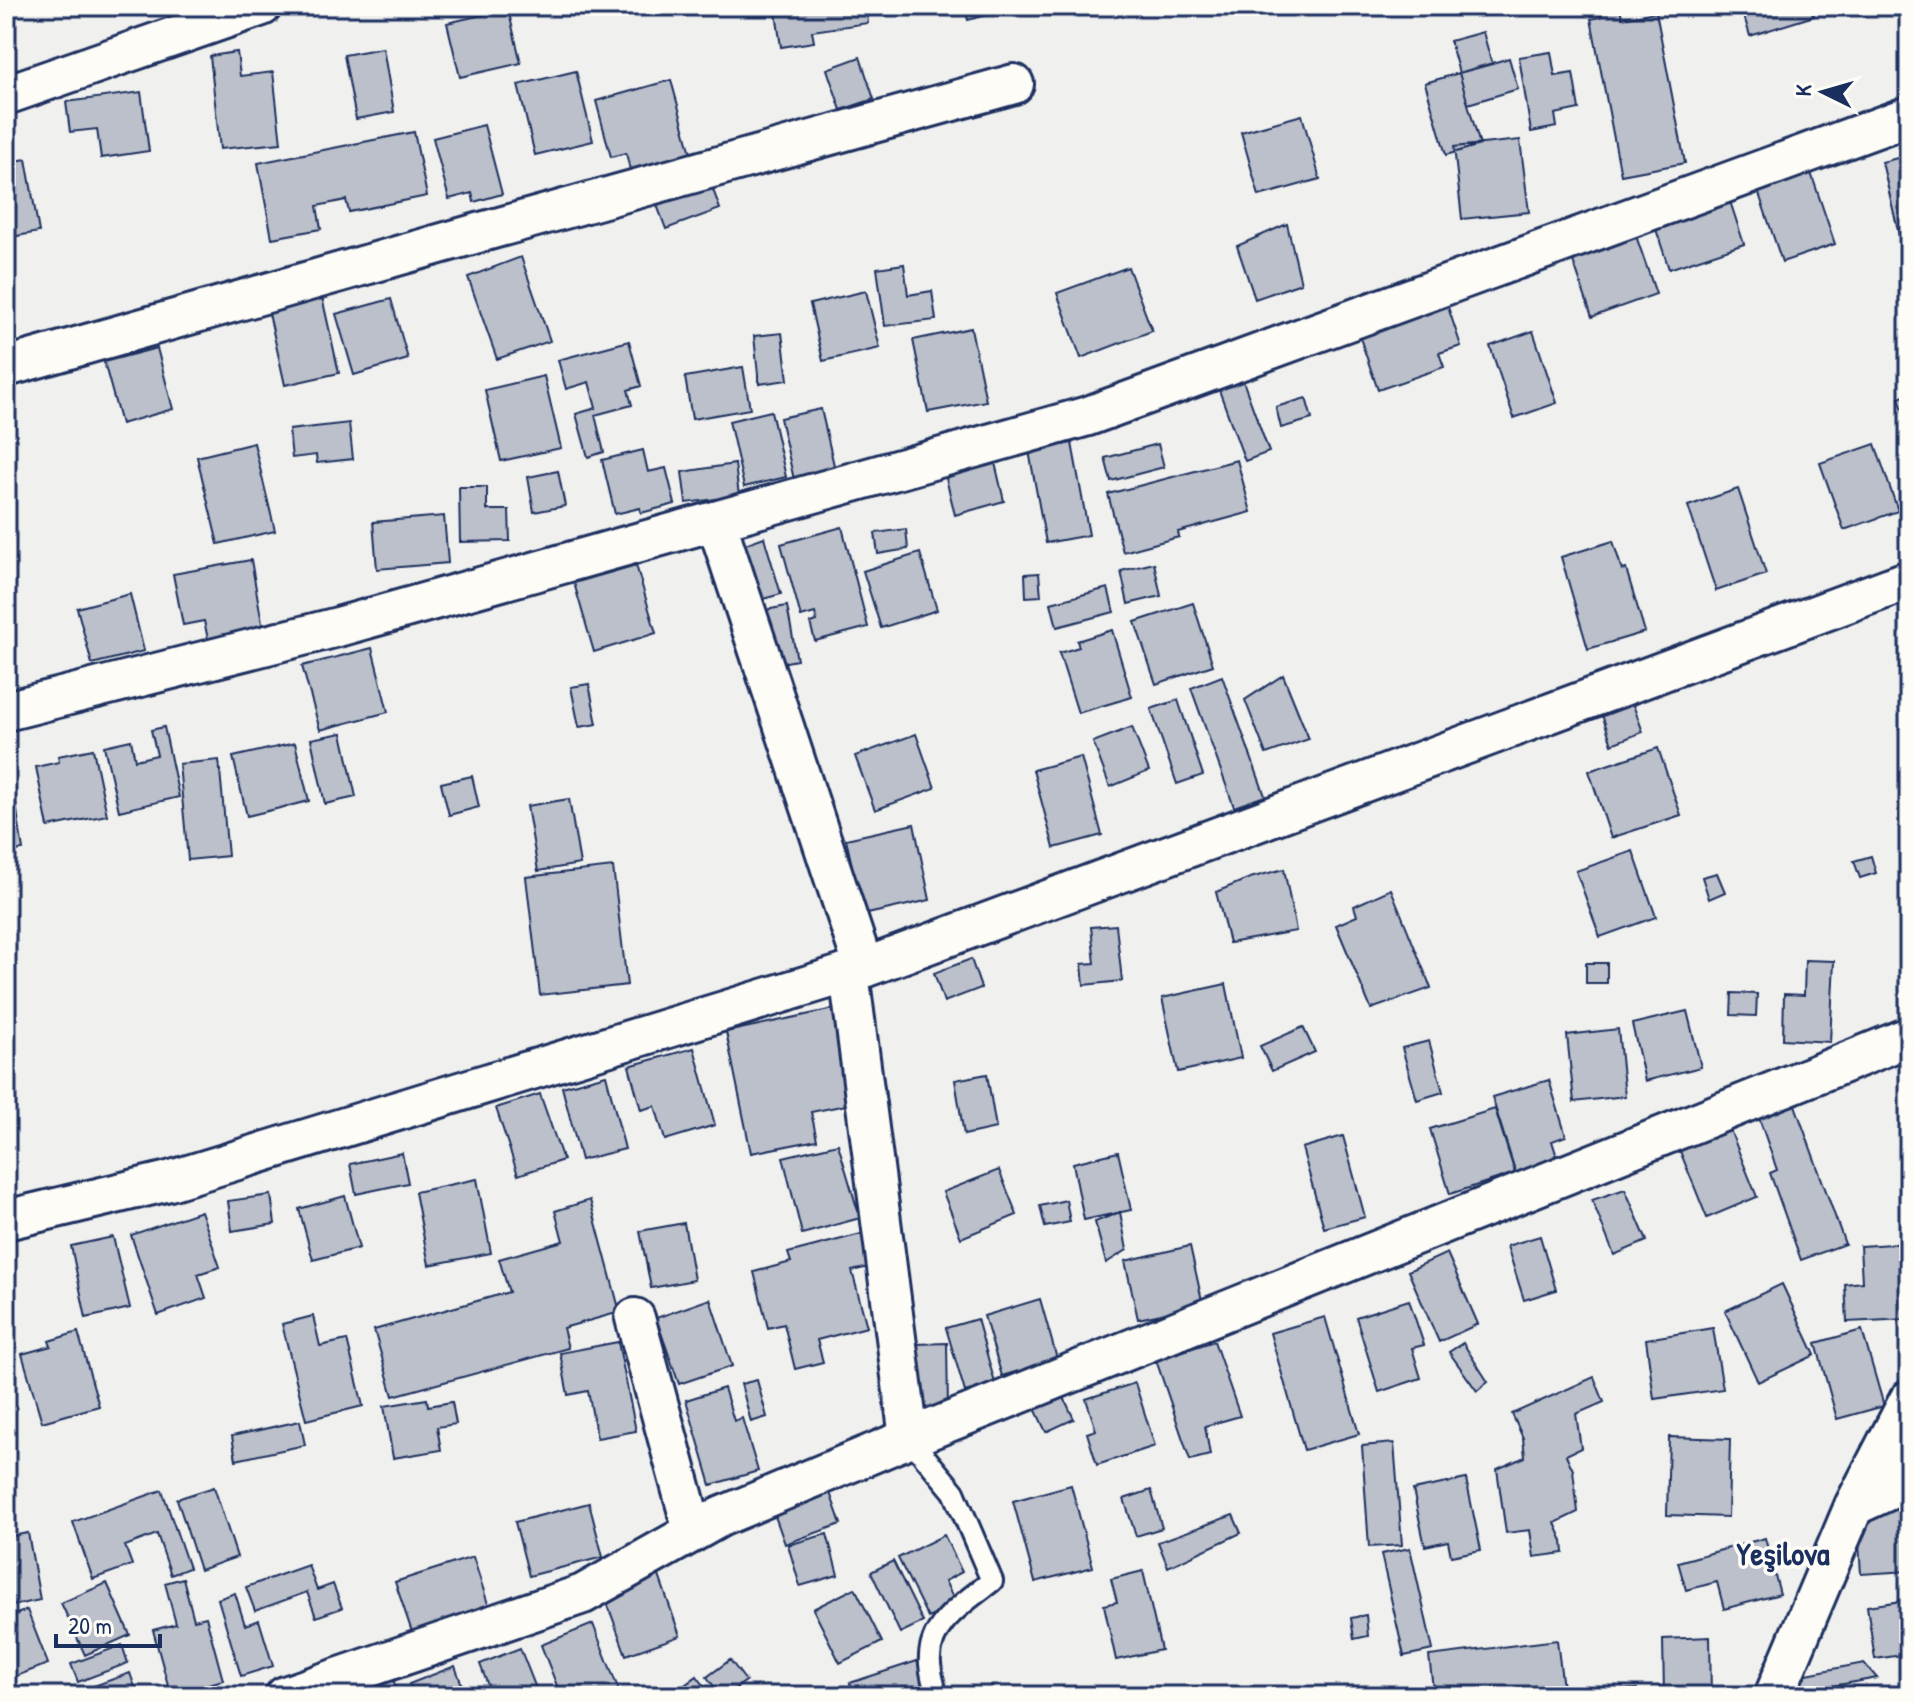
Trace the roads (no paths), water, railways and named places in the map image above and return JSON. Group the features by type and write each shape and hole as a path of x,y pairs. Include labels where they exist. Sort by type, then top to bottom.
{"street":[{"path":"6,95 262,6"},
{"path":"6,367 1014,84"},
{"path":"6,711 338,627 1088,416 1909,116"},
{"path":"716,521 856,971 909,1438"},
{"path":"6,1220 169,1181 856,971 1909,580"},
{"path":"285,1696 583,1594 720,1517 909,1438 1909,1037"},
{"path":"635,1318 693,1531"},
{"path":"1774,1696 1854,1506 1909,1400"},
{"path":"1854,1506 1909,1481"}],"lane":[{"path":"909,1438 954,1492 992,1581 949,1615 932,1640 930,1663 937,1696"}],"district":[{"name":"Yeşilova","path":"1783,1554"}]}
